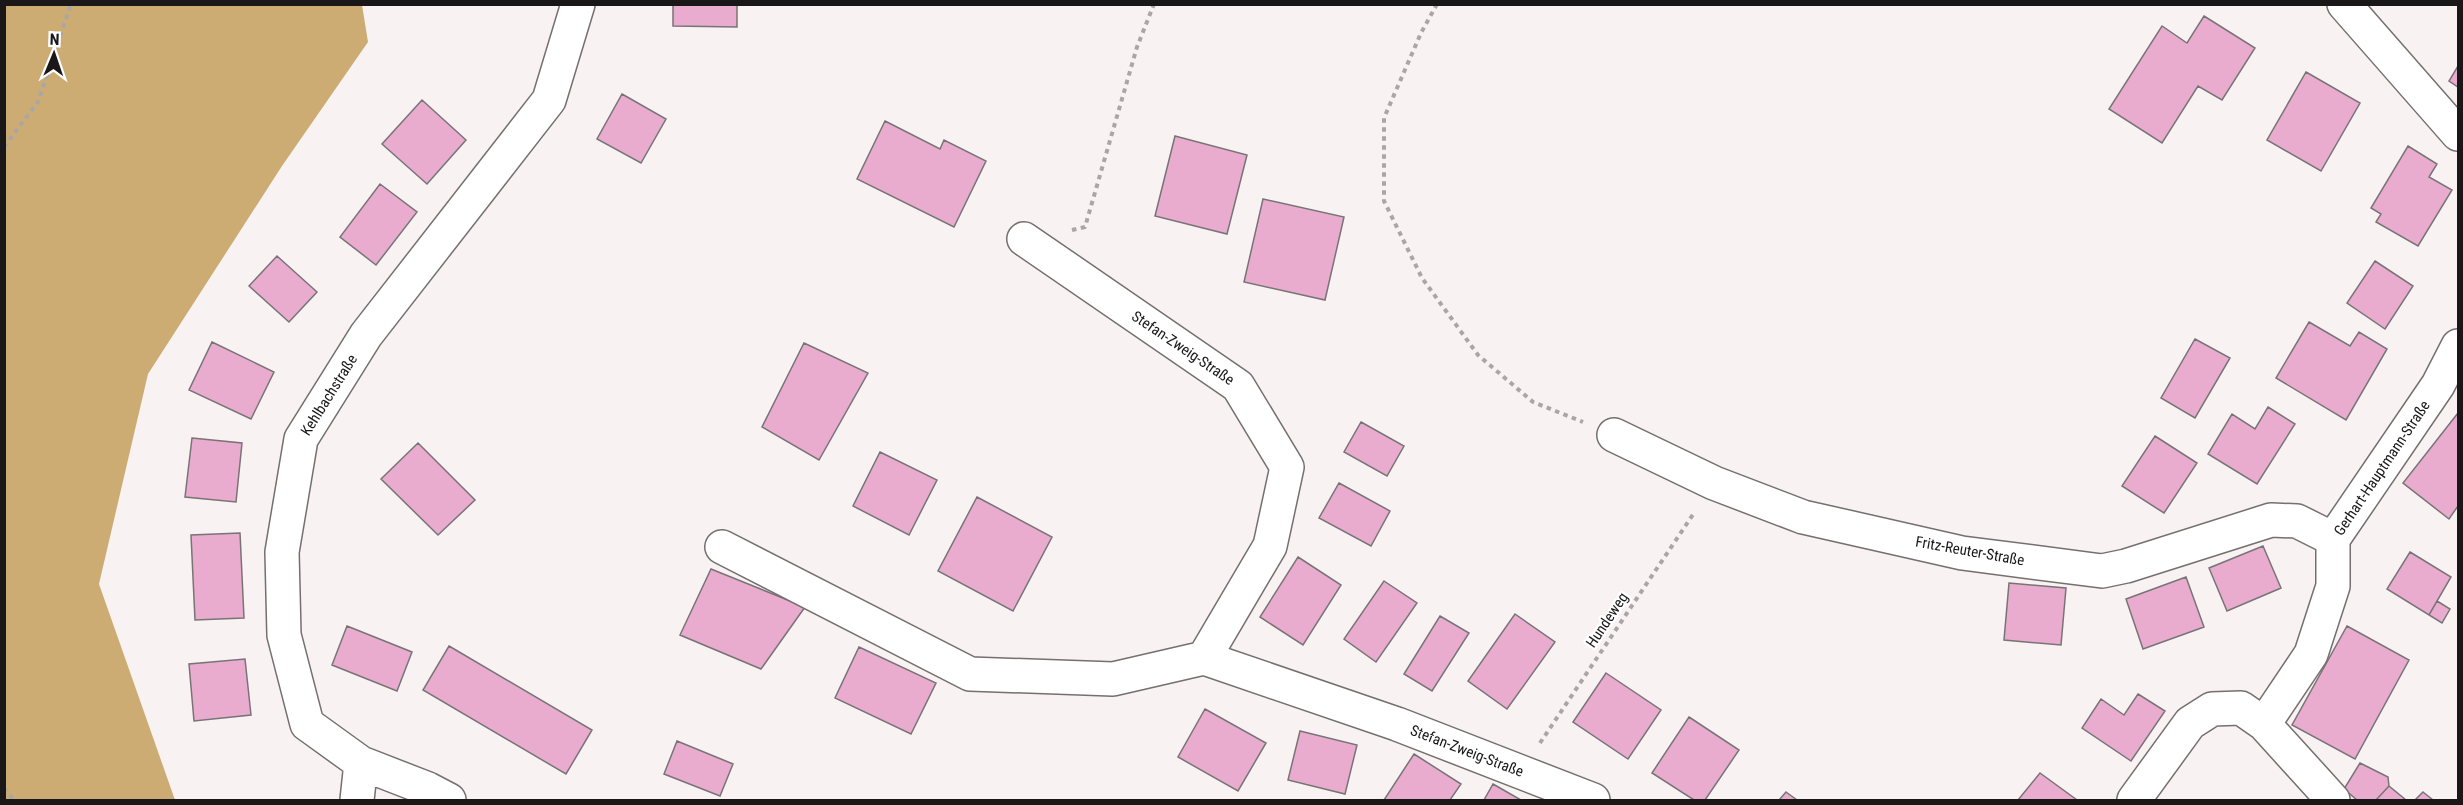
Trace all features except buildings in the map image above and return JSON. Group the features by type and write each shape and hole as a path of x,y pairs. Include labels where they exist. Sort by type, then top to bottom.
{"street":[{"name":"Kehlbachstraße","path":"449,801 428,789 361,763 307,724 284,635 282,552 301,439 366,335 549,100 578,4"},
{"path":"2344,4 2458,134"},
{"name":"Stefan-Zweig-Straße","path":"1024,239 1238,386 1287,467 1270,546 1204,658 1397,724 1593,801"},
{"name":"Gerhart-Hauptmann-Straße","path":"2264,724 2311,654 2334,586 2333,539 2438,385 2458,346"},
{"name":"Fritz-Reuter-Straße","path":"1614,435 1714,483 1803,517 1962,553 2102,571 2126,566 2271,520 2297,522 2333,539"},
{"path":"722,547 970,674 1113,679 1204,658"},
{"path":"2134,801 2190,723 2212,709 2241,708 2264,724 2333,801"},
{"path":"357,801 361,763"}],"path":[{"path":"4,147 38,102 71,4"},
{"path":"1024,239 1084,227 1137,47 1154,4"},
{"path":"1437,4 1420,33 1384,118 1384,201 1422,278 1478,355 1533,402 1614,435"},
{"name":"Hundeweg","path":"1522,772 1714,483"},
{"path":"4,788 14,801"}],"shaded area":[{"path":"5,4 362,5 368,42 282,166 148,374 99,584 175,800 5,800"}]}
